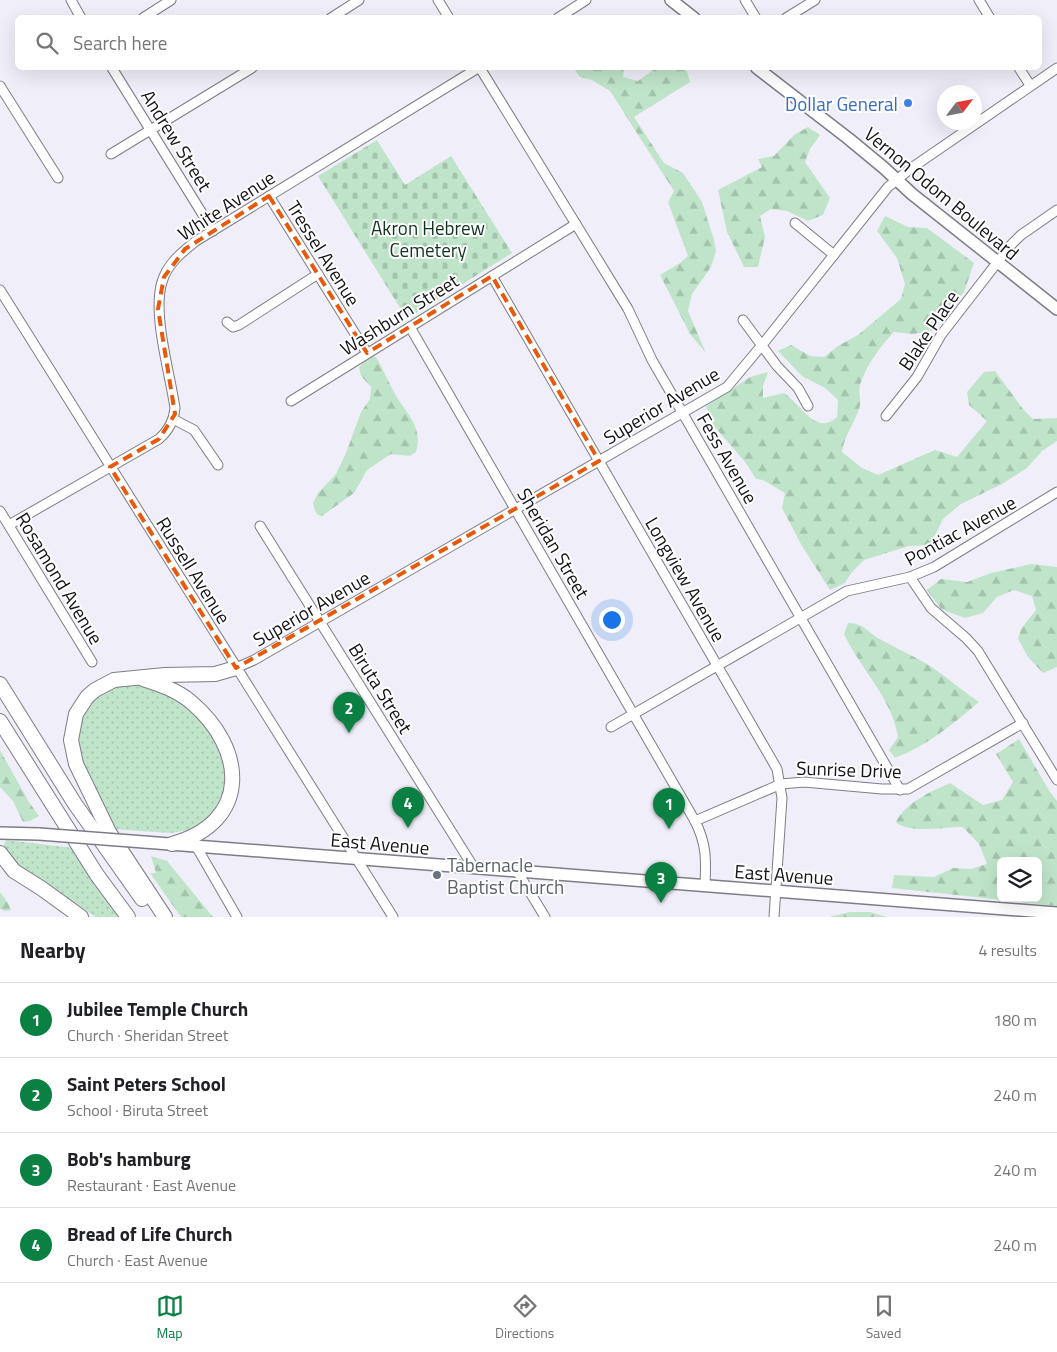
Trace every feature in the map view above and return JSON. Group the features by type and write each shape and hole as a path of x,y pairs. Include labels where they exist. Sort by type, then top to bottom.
{"highway":[{"path":"165,917 108,832 76,764 72,747 72,733 76,714 87,697 108,682 137,677 215,674 236,668"},
{"path":"137,677 181,695 204,714 226,748 231,768 230,797 226,808 219,818 206,829 172,844"},
{"path":"0,684 75,804 114,861 156,917"},
{"path":"0,721 97,875 128,917"},
{"path":"0,853 14,871 81,917"}],"main road":[{"path":"671,0 690,15"},
{"name":"Vernon Odom Boulevard","path":"760,70 849,139 912,194 1057,310"},
{"name":"East Avenue","path":"0,833 172,844 1057,913"}],"street":[{"path":"71,0 80,15"},
{"path":"148,15 171,0"},
{"path":"336,15 359,0"},
{"path":"438,0 447,15"},
{"path":"563,15 586,0"},
{"path":"745,0 754,15"},
{"path":"791,15 815,0"},
{"path":"979,0 988,15"},
{"name":"Superior Avenue","path":"236,668 254,660 727,386 762,345 881,194 896,180 1057,68"},
{"name":"Andrew Street","path":"113,70 213,231"},
{"path":"111,154 249,70"},
{"name":"White Avenue","path":"173,419 175,408 158,309 162,282 168,268 179,255 196,241 476,70"},
{"name":"Fess Avenue","path":"480,70 628,309 652,360 900,790"},
{"path":"1021,70 1030,85"},
{"path":"0,86 58,178"},
{"name":"Tressel Avenue","path":"269,196 367,353"},
{"name":"Blake Place","path":"886,416 917,377 941,335 998,262 1021,235 1057,210"},
{"path":"795,223 834,255"},
{"name":"Washburn Street","path":"291,401 576,224"},
{"path":"227,322 233,327 239,325 318,274"},
{"name":"Longview Avenue","path":"492,276 776,769 781,784 782,798 774,917"},
{"name":"Russell Avenue","path":"0,290 393,917"},
{"path":"743,320 777,366 798,388 808,406"},
{"name":"Sheridan Street","path":"410,327 702,834 705,850 705,886"},
{"path":"9,526 159,439 168,430 173,419 194,430 218,465"},
{"name":"Pontiac Avenue","path":"611,727 847,592 910,577 934,567 1057,492"},
{"name":"Rosamond Avenue","path":"0,511 92,662"},
{"name":"Biruta Street","path":"260,526 474,868"},
{"path":"910,577 931,608 978,651 1057,780"},
{"name":"Sunrise Drive","path":"695,821 781,784 804,782 900,790 908,789 1023,723"},
{"path":"196,846 237,917"},
{"path":"517,871 545,917"}],"highlighted area":[{"path":"269,196 367,353 492,276 599,461 236,668 110,467 159,439 175,414 158,309 164,277 185,249"}],"green space":[{"path":"575,70 624,70 623,77 638,81 653,70 687,70 690,82 634,117 664,163 683,173 702,202 714,240 716,251 711,267 692,294 688,311 706,353 690,334 660,275 688,256 668,202 674,191 610,91 592,80 580,77"},
{"path":"808,127 820,135 810,149 805,162 830,198 823,215 808,221 787,211 771,209 760,216 765,237 758,267 744,267 727,232 718,190 762,167 758,159 774,156 794,135"},
{"name":"Akron Hebrew Cemetery","path":"377,140 405,185 451,156 512,253 407,319 318,176"},
{"path":"885,216 908,227 927,228 974,263 964,292 933,331 912,334 894,332 883,344 866,370 860,385 860,406 842,452 862,468 878,475 935,450 957,457 987,421 969,405 967,392 984,372 995,371 1023,409 1033,419 1057,418 1057,441 1042,451 1027,468 1002,484 961,504 943,519 930,545 909,546 864,560 852,572 845,583 830,590 802,546 782,508 785,493 763,480 756,479 745,462 714,426 706,406 750,377 768,372 763,386 763,398 784,393 815,421 829,422 837,417 838,400 825,388 802,376 778,351 791,345 810,356 824,357 838,346 858,335 901,299 905,284 897,258 877,231"},
{"path":"369,357 376,357 394,392 412,420 418,443 416,452 410,456 391,454 367,470 354,493 322,516 318,515 313,503 318,493 336,474 361,412 370,399 371,387 361,376 359,367"},
{"path":"1031,564 1057,567 1057,667 1043,673 1028,657 1018,639 1021,629 1036,610 1032,596 1014,590 997,597 983,613 965,618 941,609 927,590 941,579 967,582 991,573"},
{"path":"848,623 862,626 878,638 929,665 979,702 929,741 895,758 889,750 898,737 895,723 883,697 844,634"},
{"path":"139,684 181,699 211,728 229,776 223,804 196,829 171,833 112,829 94,795 77,745 83,710 88,702 110,686"},
{"path":"1019,739 1057,801 1057,906 1020,902 1042,902 1042,857 997,857 997,899 892,888 894,875 934,877 953,868 971,869 987,864 979,844 963,827 917,829 902,826 896,822 912,803 950,783 983,805 1002,800 1013,782 996,754"},
{"path":"0,750 39,816 30,821 23,822 13,801 0,787"},
{"path":"6,840 73,848 120,917 96,917 31,875 13,860 3,847"},
{"path":"151,856 167,861 213,917 181,917 150,873 156,873"},
{"path":"0,892 11,910 5,911 0,909"},
{"path":"850,912 870,912 887,917 829,917"}],"place":[{"name":"Dollar General","path":"908,103"},
{"name":"Saint Peters School","path":"349,733"},
{"name":"Bread of Life Church","path":"408,828"},
{"name":"Jubilee Temple Church","path":"669,829"},
{"name":"Tabernacle Baptist Church","path":"437,875"},
{"name":"Bob's hamburg","path":"661,903"}]}
